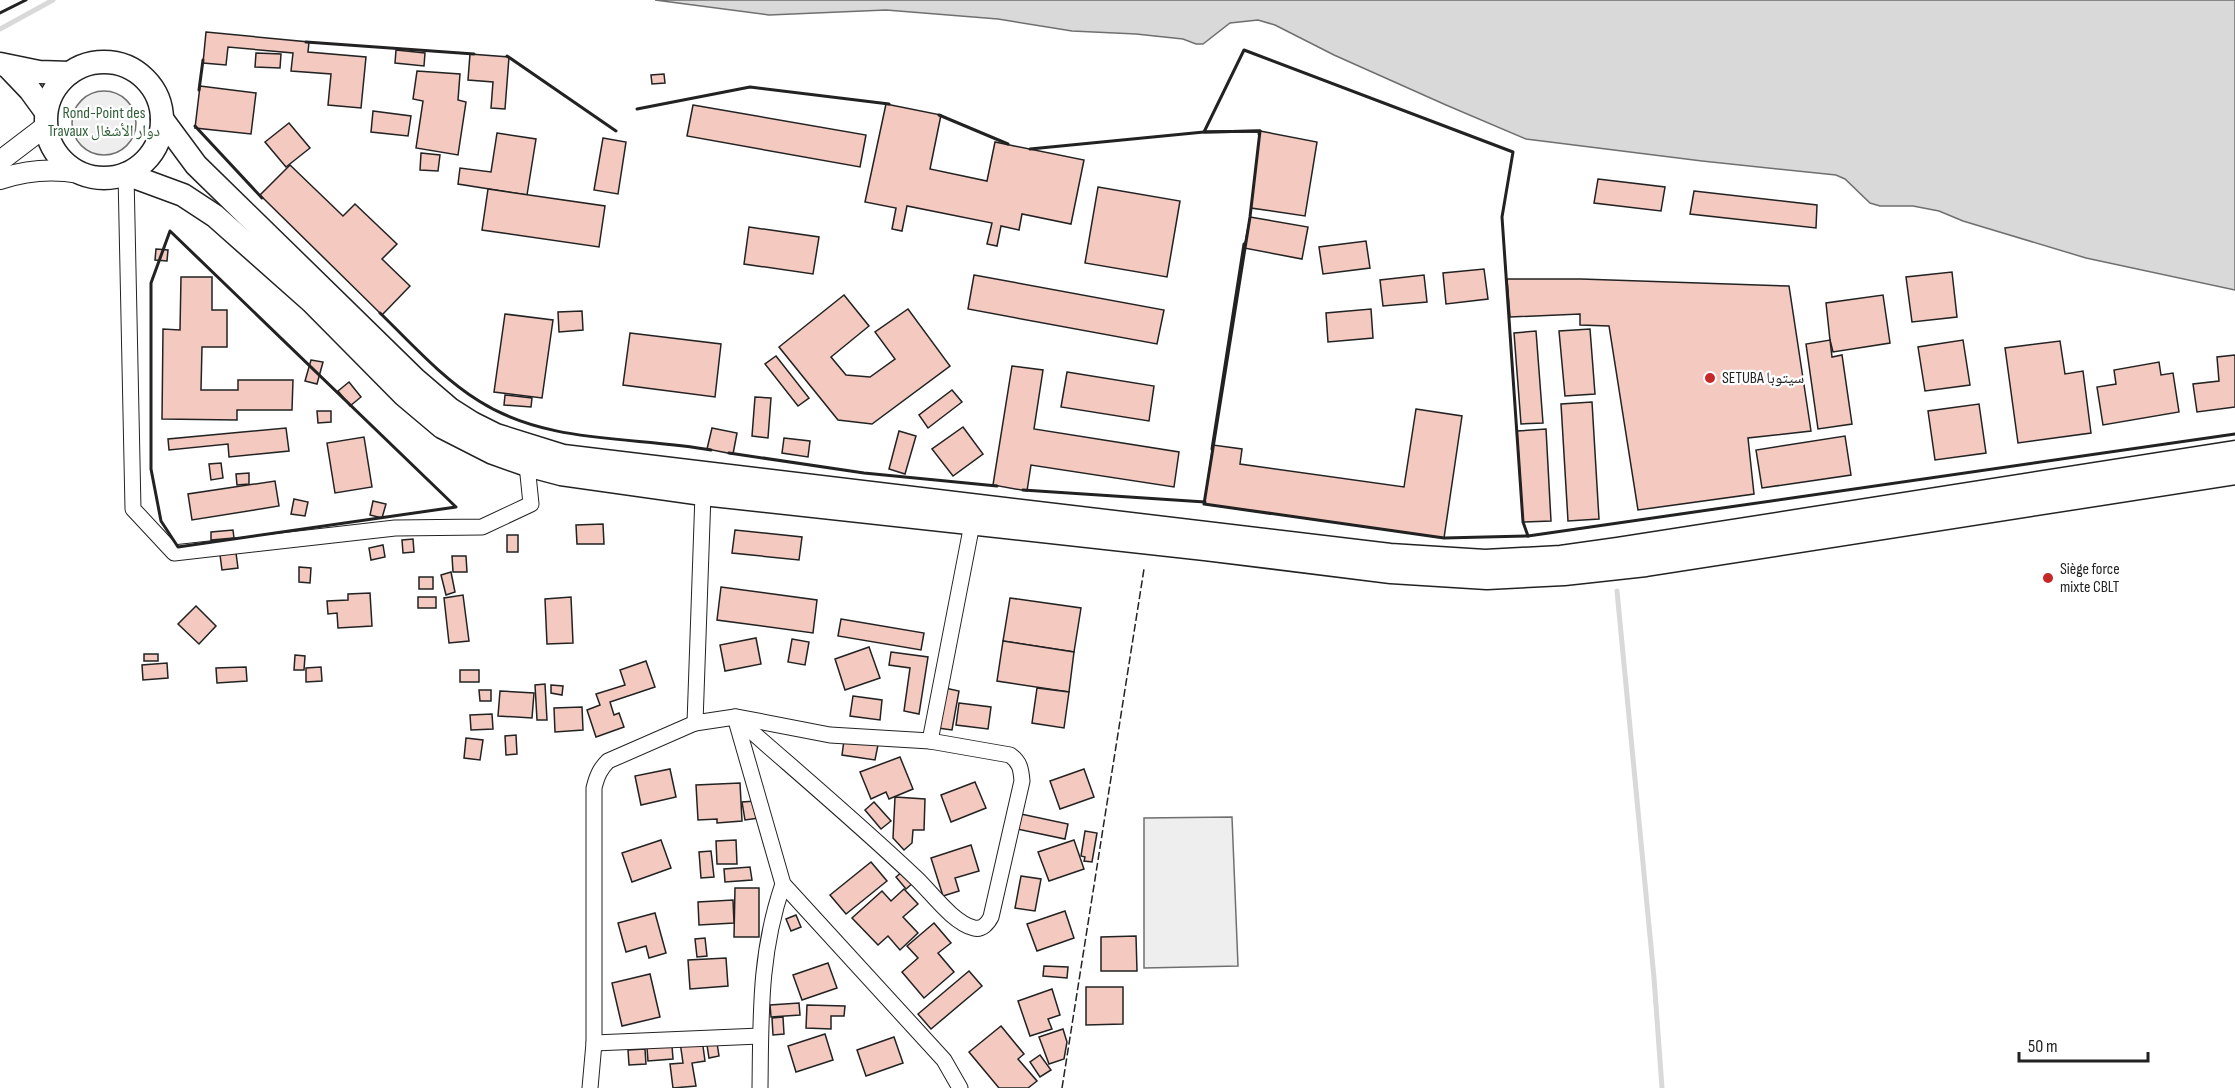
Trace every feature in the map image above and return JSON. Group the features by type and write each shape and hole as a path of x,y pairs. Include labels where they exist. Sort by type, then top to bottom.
{"main road":[{"path":"4,65 30,90 46,119 49,140 56,154 80,173 111,178 126,174 136,168 152,152 158,142 162,119 160,104 153,89 129,68 114,63 84,66 70,73 51,97 46,119"},
{"path":"4,65 39,72 70,73"},
{"path":"162,119 196,165 416,379 450,409 496,435 563,456 950,511 972,524 1391,572 1487,578 1564,574 1646,565 2235,473"},
{"path":"126,174 183,195 215,216 312,302 404,395 442,427 466,440 527,465 561,474 703,494 950,511 1390,555 1485,561 1562,557 1618,549 2235,452"}],"street":[{"path":"0,161 46,119"},
{"path":"0,179 40,170 59,169 80,173"},
{"path":"126,174 133,509 174,554 395,528 482,526 531,504 527,465"},
{"path":"695,723 703,494"},
{"path":"930,741 972,524"},
{"path":"590,1088 594,1043 594,788 596,778 600,769 608,761 695,723 735,717 830,735 930,741 1010,755 1018,760 1022,781 991,916 987,924 974,928 945,908 916,878 735,717"},
{"path":"735,717 783,884 944,1060 960,1088"},
{"path":"760,1088 763,966 771,918 783,884"},
{"path":"594,1043 760,1036"}],"green space":[{"name":"Rond-Point des Travaux دوار الأشغال","path":"104,91 122,97 130,105 136,123 130,141 122,149 104,155 86,149 78,141 72,123 78,105 86,97"},
{"path":"1232,817 1238,966 1144,968 1144,818"}],"shaded area":[{"path":"655,0 2235,0 2235,290 2086,258 1963,221 1939,211 1913,206 1880,206 1870,203 1845,179 1836,175 1526,139 1334,55 1275,25 1258,20 1230,23 1203,44 1196,44 1183,39 1072,31 998,19 886,10 769,15"}],"building":[{"path":"206,32 309,42 308,52 366,57 361,108 328,105 331,74 291,71 293,53 228,47 226,65 203,63"},
{"path":"396,50 425,53 424,66 395,63"},
{"path":"256,53 281,54 280,68 255,67"},
{"path":"470,54 509,57 505,109 491,108 493,82 468,80"},
{"path":"417,71 460,74 458,100 466,102 458,155 416,148 423,101 413,99"},
{"path":"664,74 665,83 652,84 651,75"},
{"path":"200,86 256,93 251,134 195,128"},
{"path":"886,104 941,115 930,169 987,181 995,142 1084,160 1071,224 1022,214 1019,230 1001,226 997,246 987,244 992,223 907,206 902,231 892,229 896,208 865,202"},
{"path":"693,105 866,135 860,167 687,136"},
{"path":"373,111 411,116 408,136 371,132"},
{"path":"289,123 310,148 286,167 265,142"},
{"path":"1260,131 1317,142 1305,216 1251,208"},
{"path":"497,133 536,139 527,195 458,184 460,168 491,172"},
{"path":"603,138 626,142 618,194 594,190"},
{"path":"421,153 440,155 438,171 420,170"},
{"path":"290,165 343,216 355,204 397,244 382,259 410,286 382,315 260,195"},
{"path":"1598,179 1665,187 1661,211 1594,203"},
{"path":"1098,187 1180,201 1167,277 1085,263"},
{"path":"488,189 605,206 599,247 482,230"},
{"path":"1694,191 1817,205 1816,228 1690,214"},
{"path":"1250,217 1308,227 1302,259 1244,248"},
{"path":"749,227 819,237 813,274 744,264"},
{"path":"1366,241 1370,268 1323,274 1319,247"},
{"path":"156,249 168,250 167,261 155,260"},
{"path":"1484,269 1488,299 1446,304 1443,273"},
{"path":"1952,272 1957,317 1912,322 1906,277"},
{"path":"974,275 1164,310 1157,344 968,309"},
{"path":"1424,275 1427,302 1383,306 1380,280"},
{"path":"181,277 212,277 212,310 227,310 227,347 202,347 201,390 238,390 238,380 293,380 292,410 237,410 237,420 162,419 163,329 180,330"},
{"name":"SETUBA سيتوبا","path":"1507,279 1581,279 1789,286 1811,431 1748,438 1754,494 1638,510 1609,326 1580,325 1580,314 1510,317"},
{"path":"844,295 869,326 831,357 846,375 870,377 895,359 875,332 908,309 950,366 872,424 838,420 779,347"},
{"path":"1883,295 1890,343 1833,352 1826,303"},
{"path":"1371,309 1373,338 1328,342 1326,313"},
{"path":"582,311 583,330 559,332 558,312"},
{"path":"505,314 553,320 542,398 494,392"},
{"path":"1590,329 1595,394 1565,396 1559,331"},
{"path":"1536,331 1543,423 1521,424 1514,333"},
{"path":"630,333 721,344 715,397 623,385"},
{"path":"1830,340 1832,357 1842,355 1852,424 1818,429 1806,344"},
{"path":"1963,340 1970,385 1925,391 1918,347"},
{"path":"2060,341 2065,374 2083,371 2091,433 2018,443 2005,348"},
{"path":"2235,355 2235,407 2197,412 2193,384 2219,381 2217,357"},
{"path":"776,356 809,398 798,406 765,364"},
{"path":"311,360 323,362 317,384 305,381"},
{"path":"2159,362 2161,375 2173,373 2179,412 2103,425 2097,387 2116,384 2114,370"},
{"path":"1012,366 1043,370 1034,429 1179,452 1174,487 1031,465 1027,491 993,485"},
{"path":"1067,372 1154,386 1149,421 1061,407"},
{"path":"349,382 361,397 350,406 338,391"},
{"path":"952,390 962,402 928,428 919,415"},
{"path":"505,395 532,398 531,407 504,405"},
{"path":"755,397 771,398 768,438 752,436"},
{"path":"1592,402 1599,519 1568,521 1561,404"},
{"path":"1979,404 1986,453 1935,460 1928,411"},
{"path":"1416,409 1462,416 1444,538 1204,504 1213,445 1242,449 1240,464 1404,487"},
{"path":"317,411 331,411 331,422 318,423"},
{"path":"963,427 983,454 953,476 932,449"},
{"path":"286,428 289,451 229,457 228,444 169,450 168,439"},
{"path":"712,428 737,433 733,454 707,449"},
{"path":"1546,429 1551,521 1523,522 1517,431"},
{"path":"899,431 916,436 905,474 889,469"},
{"path":"1845,436 1851,475 1762,488 1756,450"},
{"path":"364,437 372,487 335,493 327,443"},
{"path":"784,438 810,441 808,457 782,453"},
{"path":"221,463 223,478 211,480 209,464"},
{"path":"249,473 249,484 237,485 236,474"},
{"path":"275,481 279,506 192,520 188,494"},
{"path":"294,499 308,502 305,516 291,514"},
{"path":"373,501 386,504 382,518 370,515"},
{"path":"603,524 604,544 577,544 576,525"},
{"path":"233,530 234,538 211,540 211,532"},
{"path":"735,530 802,537 799,560 732,553"},
{"path":"507,535 518,535 518,552 507,552"},
{"path":"413,539 414,552 403,553 402,540"},
{"path":"383,545 385,557 371,560 369,548"},
{"path":"236,553 238,568 222,570 220,555"},
{"path":"452,556 466,556 467,572 453,572"},
{"path":"299,567 311,568 310,583 299,582"},
{"path":"451,572 455,592 446,595 441,575"},
{"path":"419,577 433,577 433,589 419,589"},
{"path":"721,587 817,600 813,633 717,620"},
{"path":"370,593 372,626 338,628 337,613 328,614 327,601 348,600 348,594"},
{"path":"463,595 469,641 449,643 444,598"},
{"path":"418,597 436,597 436,608 418,608"},
{"path":"571,597 573,643 547,644 545,599"},
{"path":"1010,598 1081,608 1074,652 1003,641"},
{"path":"196,606 216,626 199,644 178,624"},
{"path":"841,619 924,633 921,650 838,636"},
{"path":"756,638 761,664 725,671 720,645"},
{"path":"792,639 809,642 805,665 788,662"},
{"path":"1003,641 1074,652 1069,692 997,681"},
{"path":"869,647 880,678 845,690 835,659"},
{"path":"891,652 928,657 919,714 904,711 910,668 889,665"},
{"path":"144,654 158,654 158,661 144,661"},
{"path":"295,655 305,656 304,670 294,670"},
{"path":"646,661 655,687 610,702 614,715 619,713 624,727 596,737 587,710 600,705 596,694 625,685 620,670"},
{"path":"167,663 168,678 143,680 142,665"},
{"path":"246,667 247,681 217,683 216,668"},
{"path":"321,667 322,681 306,682 306,668"},
{"path":"460,670 479,670 479,682 460,682"},
{"path":"545,684 547,720 537,720 535,685"},
{"path":"551,685 563,686 562,695 551,693"},
{"path":"945,688 959,691 952,730 938,728"},
{"path":"1037,688 1069,692 1064,728 1032,723"},
{"path":"479,690 491,690 491,701 480,701"},
{"path":"500,691 534,693 532,718 498,716"},
{"path":"853,696 882,700 880,720 850,716"},
{"path":"959,703 991,707 988,729 956,725"},
{"path":"582,707 583,730 555,732 554,708"},
{"path":"492,714 493,729 471,730 470,715"},
{"path":"516,735 517,754 506,755 505,736"},
{"path":"466,738 483,740 480,760 464,758"},
{"path":"844,740 878,745 875,760 842,755"},
{"path":"900,757 913,789 889,799 886,792 871,799 860,772"},
{"path":"670,769 676,797 641,805 635,776"},
{"path":"1084,769 1094,797 1060,809 1050,781"},
{"path":"975,782 986,808 951,822 941,795"},
{"path":"740,783 742,821 717,823 717,819 698,820 696,785"},
{"path":"895,797 925,799 924,830 913,830 912,843 904,850 893,838"},
{"path":"756,801 759,818 745,820 742,802"},
{"path":"874,802 891,821 881,829 865,810"},
{"path":"1021,814 1068,824 1065,839 1017,829"},
{"path":"1085,831 1097,833 1092,862 1084,861 1085,857 1081,856"},
{"path":"661,840 671,868 632,882 622,853"},
{"path":"736,840 737,864 717,864 716,841"},
{"path":"1074,840 1084,869 1049,881 1038,852"},
{"path":"971,845 979,871 955,878 959,891 943,896 931,858"},
{"path":"711,851 714,877 701,878 699,852"},
{"path":"871,862 887,881 846,914 830,895"},
{"path":"750,867 752,880 725,882 724,869"},
{"path":"903,871 913,883 906,889 896,877"},
{"path":"1021,876 1041,879 1035,911 1015,908"},
{"path":"735,888 759,888 759,937 734,937"},
{"path":"904,889 918,904 903,917 918,933 900,950 888,936 878,945 852,918 882,891 891,901"},
{"path":"733,900 734,923 699,925 698,902"},
{"path":"1065,911 1074,938 1037,951 1027,924"},
{"path":"655,913 666,953 649,958 646,946 626,952 618,923"},
{"path":"796,915 801,927 791,931 786,919"},
{"path":"934,923 951,943 938,953 954,972 924,998 902,972 918,958 907,946"},
{"path":"1136,936 1137,971 1101,971 1101,937"},
{"path":"705,938 707,956 697,957 695,939"},
{"path":"726,958 728,986 690,989 688,960"},
{"path":"828,963 837,988 802,1000 793,975"},
{"path":"1044,966 1068,967 1067,978 1043,976"},
{"path":"969,971 982,986 931,1029 918,1014"},
{"path":"650,974 660,1017 622,1026 612,983"},
{"path":"1086,987 1123,987 1123,1024 1086,1025"},
{"path":"1052,989 1060,1015 1048,1019 1052,1029 1030,1036 1018,1001"},
{"path":"799,1003 800,1015 771,1017 770,1005"},
{"path":"807,1005 845,1006 844,1016 831,1016 831,1029 806,1028"},
{"path":"783,1017 784,1034 773,1035 772,1018"},
{"path":"1001,1026 1024,1054 1018,1059 1037,1081 1028,1088 999,1088 969,1052"},
{"path":"1063,1029 1067,1042 1064,1059 1049,1064 1039,1037"},
{"path":"825,1034 833,1060 796,1072 788,1046"},
{"path":"894,1037 903,1063 866,1076 857,1050"},
{"path":"702,1039 705,1061 692,1063 696,1086 673,1088 670,1064 683,1063 680,1042"},
{"path":"717,1043 719,1056 709,1058 707,1045"},
{"path":"672,1046 673,1059 648,1061 647,1048"},
{"path":"645,1049 646,1064 629,1065 628,1050"},
{"path":"1040,1055 1051,1070 1040,1077 1030,1062"}],"waterway":[{"path":"0,29 53,0"},
{"path":"1617,591 1654,978 1662,1088"}],"fence":[{"path":"1062,1088 1144,569"}],"wall":[{"path":"0,13 26,0"},
{"path":"306,42 474,54"},
{"path":"1244,50 1513,152 1502,217 1523,522 1528,536 1444,538 1204,504 1250,217 1260,131 1204,132 1244,50"},
{"path":"507,56 616,131"},
{"path":"199,90 203,60"},
{"path":"637,109 750,87 889,104"},
{"path":"939,115 1008,144"},
{"path":"195,126 262,198"},
{"path":"1030,149 1204,132 1260,131 1259,134"},
{"path":"170,231 456,507 178,547 161,521 151,469 151,283 170,231"},
{"path":"1212,449 1244,244"},
{"path":"380,313 452,382 479,401 506,415 562,432 711,450"},
{"path":"1528,536 2235,434"},
{"path":"729,453 864,473 997,486"},
{"path":"1023,490 1205,502"}],"place":[{"name":"SETUBA سيتوبا","path":"1710,378"},
{"name":"Siège force mixte CBLT","path":"2048,578"}]}
